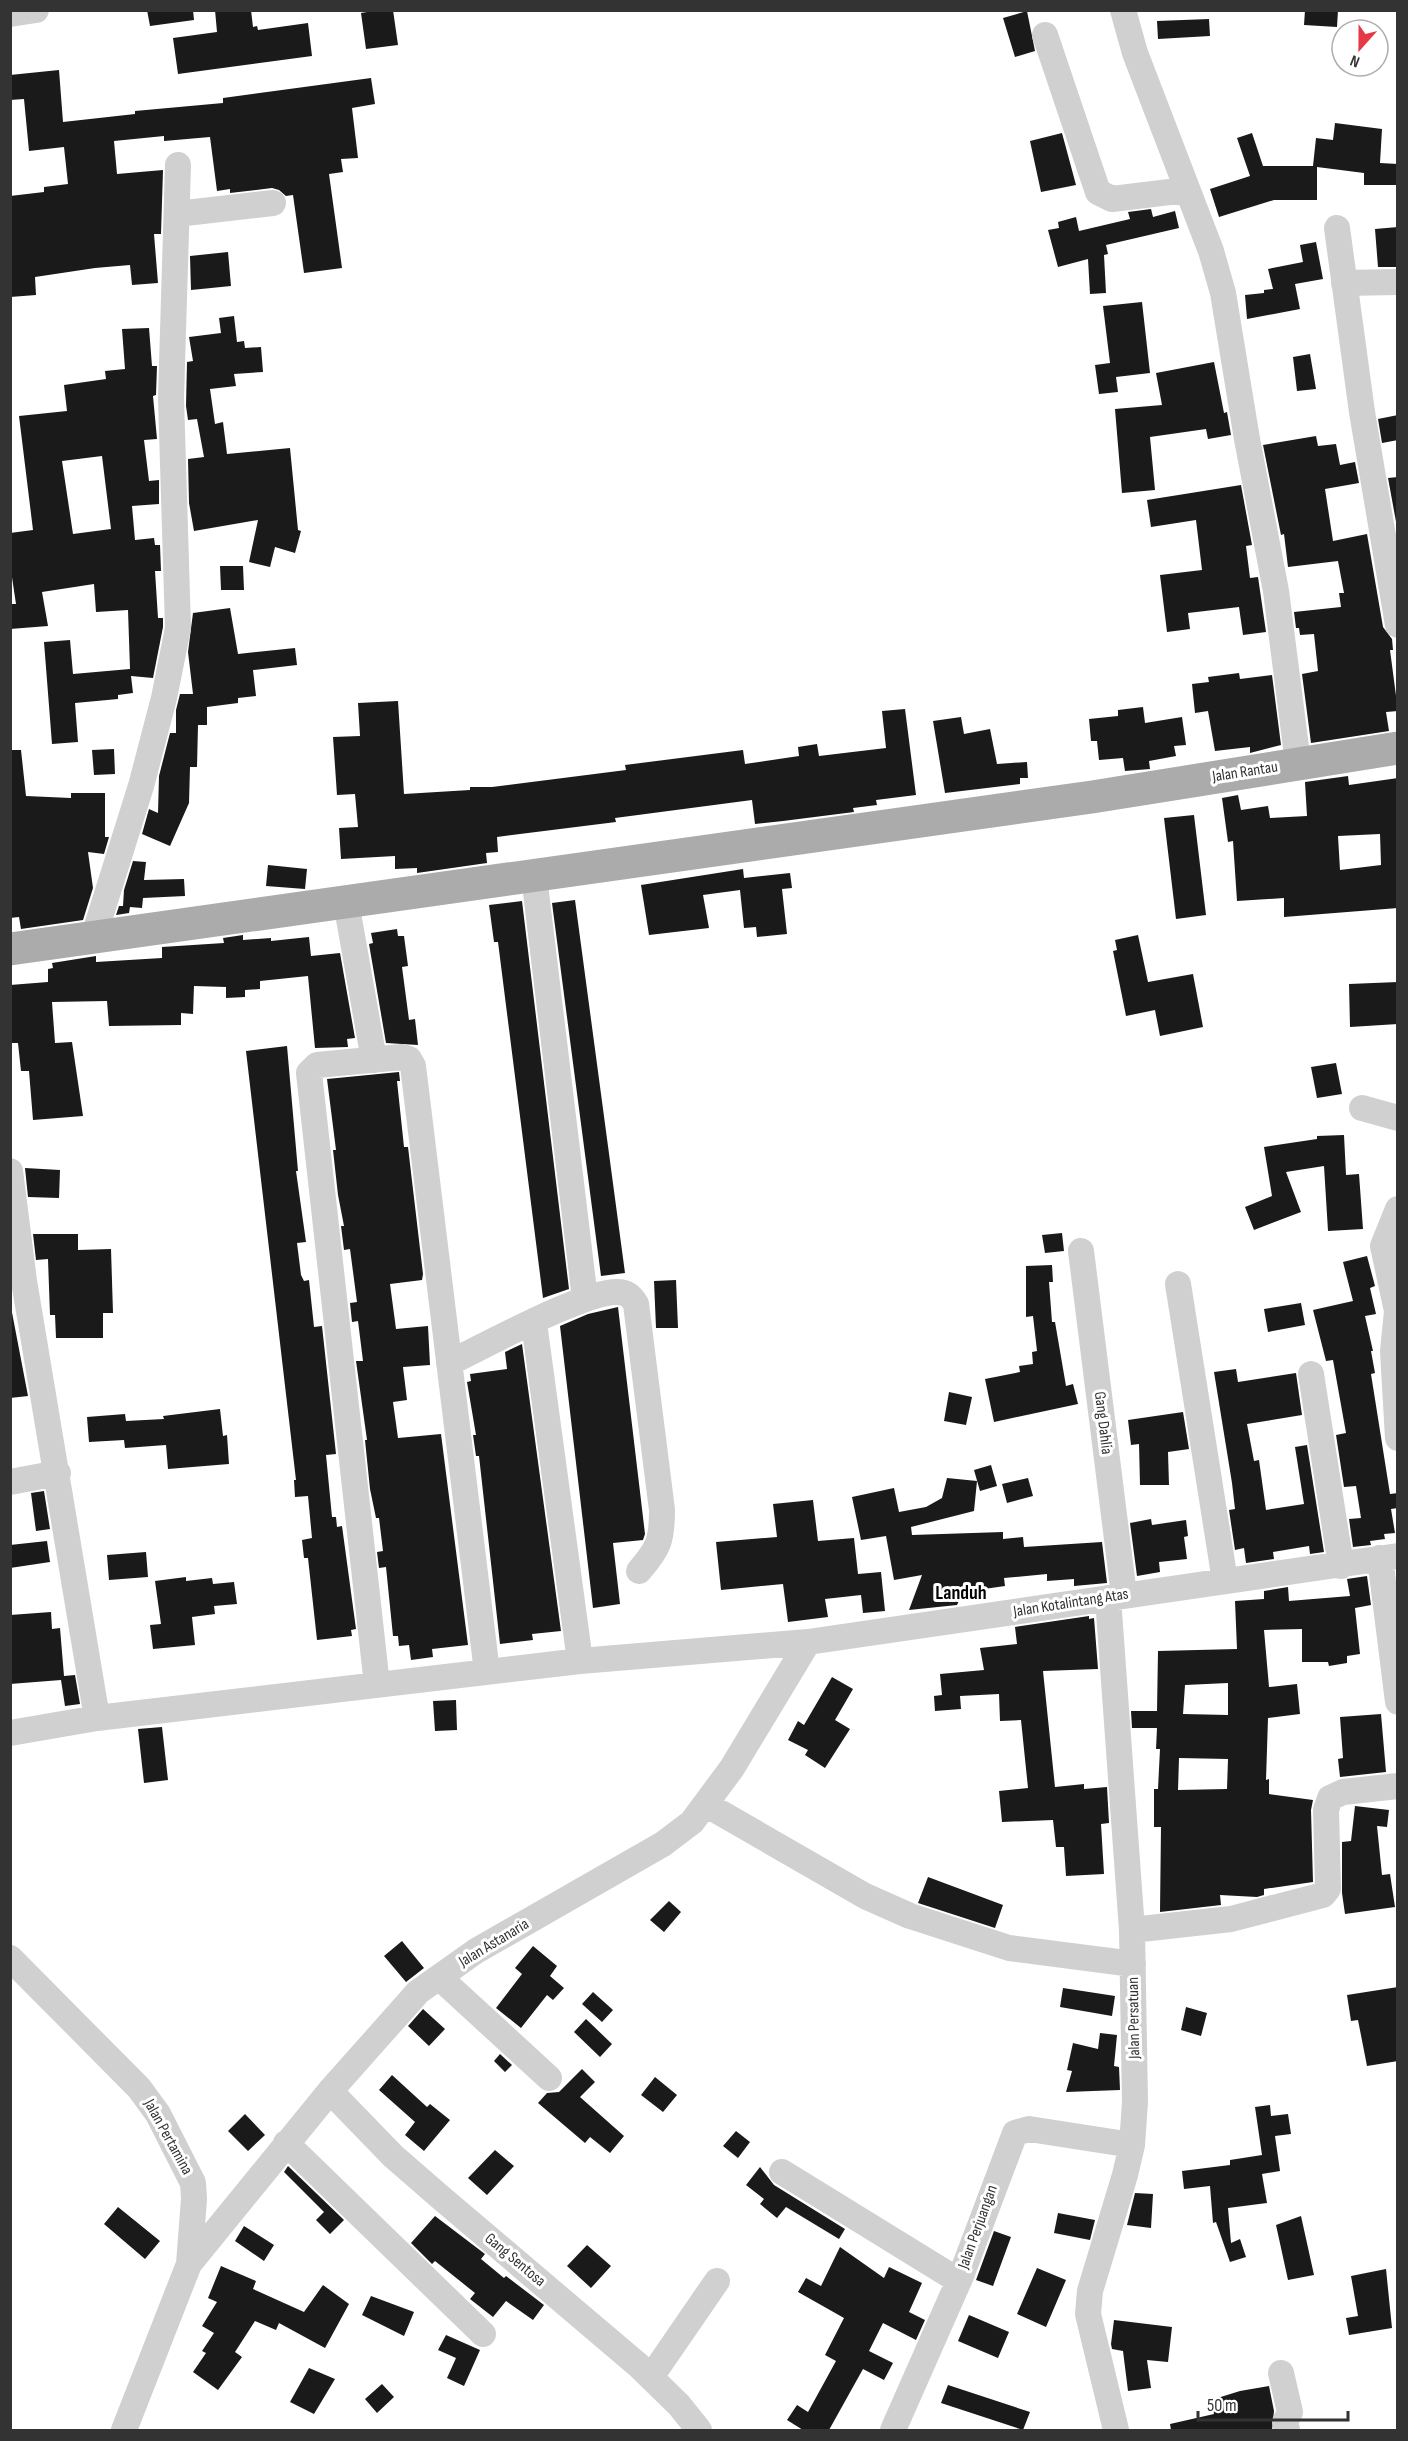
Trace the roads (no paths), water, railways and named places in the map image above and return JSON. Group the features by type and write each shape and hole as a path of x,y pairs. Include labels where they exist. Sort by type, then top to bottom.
{"main road":[{"name":"Jalan Rantau","path":"10,950 1092,797 1398,748"}],"street":[{"path":"10,14 36,10"},
{"path":"1123,10 1135,53 1210,251 1223,293 1247,439 1276,591 1298,763"},
{"path":"1045,34 1098,192 1112,200 1186,190"},
{"path":"93,939 141,786 164,698 178,628 171,398 178,165"},
{"path":"177,214 273,203"},
{"path":"1337,228 1398,625"},
{"path":"1344,283 1398,282"},
{"path":"534,876 585,1299"},
{"path":"346,902 374,1060"},
{"path":"377,1685 309,1073 317,1065 402,1057 409,1059 413,1066 487,1672"},
{"path":"1362,1108 1398,1118"},
{"path":"10,1171 17,1281 58,1473 97,1718"},
{"path":"1398,1209 1383,1246 1397,1311 1393,1351 1398,1438"},
{"name":"Gang Dahlia","path":"1081,1251 1116,1596"},
{"path":"1178,1284 1225,1581"},
{"path":"449,1363 585,1299 618,1292 626,1293 636,1304 662,1510 662,1537 656,1551 639,1571"},
{"path":"534,1323 590,1660"},
{"path":"1311,1374 1341,1566"},
{"path":"10,1482 58,1473"},
{"path":"1389,1557 1398,1702"},
{"name":"Jalan Kotalintang Atas","path":"10,1733 97,1718 590,1660 808,1642 1116,1596 1341,1566 1389,1557"},
{"name":"Jalan Persatuan","path":"1116,1596 1132,1930 1135,2102 1132,2145 1088,2301 1088,2314 1116,2430"},
{"name":"Jalan Astanaria","path":"189,2264 286,2143 418,1992 476,1951 663,1844 692,1822 707,1805 808,1642"},
{"path":"1132,1930 1231,1919 1323,1894 1328,1889 1326,1810 1328,1802 1334,1795 1398,1786"},
{"path":"707,1805 865,1896 910,1916 1009,1948 1133,1964"},
{"name":"Jalan Pertamina","path":"10,1958 139,2088 158,2114 192,2183 194,2199 189,2264 124,2430"},
{"path":"440,1978 549,2078"},
{"name":"Gang Sentosa","path":"330,2091 401,2162 651,2378 679,2405 699,2430"},
{"name":"Jalan Perjuangan","path":"893,2430 959,2281 1010,2139 1015,2133 1029,2129 1132,2145"},
{"path":"286,2143 483,2334"},
{"path":"782,2172 959,2281"},
{"path":"651,2378 717,2281"},
{"path":"1281,2373 1290,2412 1285,2422 1287,2430"}],"district":[{"name":"Landuh","path":"961,1593"}]}
